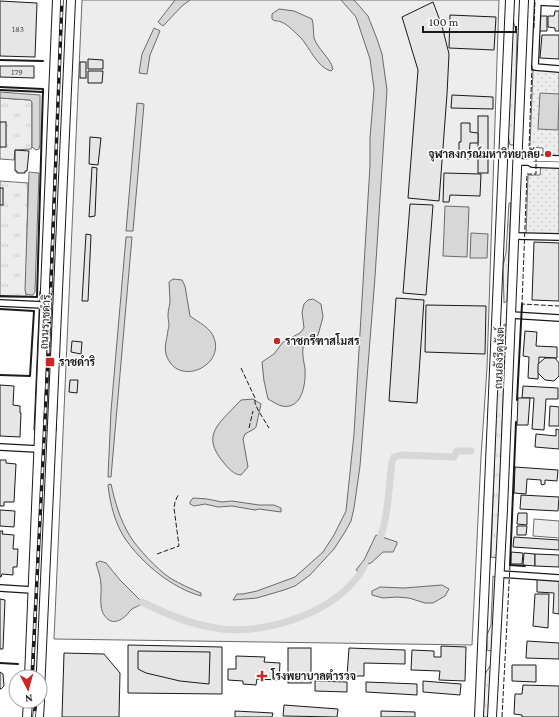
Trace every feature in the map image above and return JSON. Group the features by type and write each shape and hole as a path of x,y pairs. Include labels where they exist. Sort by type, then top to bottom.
{"main road":[{"name":"ถนนราชดำริ","path":"28,669 57,0"},
{"name":"ถนนราชดำริ","path":"41,669 71,0"},
{"name":"ถนนอังรีดูนังต์","path":"479,717 510,0"},
{"name":"ถนนอังรีดูนังต์","path":"492,717 515,236 524,0"},
{"path":"509,13 523,14"},
{"path":"55,39 69,40"},
{"path":"503,161 518,162"},
{"path":"50,168 63,168"},
{"path":"497,314 511,315"},
{"path":"38,449 51,450"},
{"path":"485,569 500,572"},
{"path":"32,590 44,590"},
{"path":"482,659 495,660"}],"street":[{"path":"559,3 538,1 534,67 559,69"},
{"path":"529,162 532,158 559,159"},
{"path":"518,162 559,165"},
{"path":"515,236 559,237"},
{"path":"0,303 44,305"},
{"path":"511,315 559,318"},
{"path":"0,447 38,449"},
{"path":"500,572 559,578"},
{"path":"0,588 32,590"}],"green space":[{"path":"513,23 517,35 514,143 513,145 510,145 508,136"},
{"path":"533,68 559,70 559,157 543,157 543,148 530,147"},
{"path":"0,98 30,100 32,102 32,147 31,149 15,150 14,160 0,159"},
{"path":"541,165 559,166 559,236 526,235 528,175 540,175"},
{"path":"0,181 28,183 26,297 0,297"},
{"path":"509,203 511,203 507,301 504,303 503,266 506,253"},
{"path":"504,324 506,325 497,558 491,557 497,386 502,374"},
{"path":"493,576 496,577 492,649 490,651 487,650 487,635 491,625"},
{"path":"490,666 489,717 483,717 485,674"}],"shaded area":[{"name":"ราชกรีฑาสโมสร","path":"82,0 499,0 487,368 472,645 54,639"},
{"path":"175,0 190,0 182,6 163,26 158,22"},
{"path":"341,0 354,0 368,16 382,54 387,90 375,277 360,466 354,508 351,521 334,549 310,575 295,586 284,590 257,598 233,600 237,594 257,591 295,577 323,552 334,535 346,511 354,434 374,89 370,59 356,17"},
{"path":"279,9 294,11 312,19 314,38 318,46 327,57 333,69 331,71 326,69 318,62 301,38 291,29 280,21 272,19 272,14"},
{"path":"154,28 160,31 150,55 147,74 139,73 142,54"},
{"path":"0,92 40,95 39,149 36,150 32,147 32,102 30,100 0,98"},
{"path":"540,93 559,94 558,130 538,129"},
{"path":"137,103 144,104 133,231 126,231"},
{"path":"29,172 39,173 35,292 33,295 26,294 25,290"},
{"path":"445,206 469,207 467,257 443,256"},
{"path":"471,233 488,234 487,258 470,258"},
{"path":"126,237 132,237 111,477 108,477 111,411"},
{"path":"173,279 182,280 185,286 190,316 207,328 214,338 216,348 213,358 198,370 188,372 179,370 171,364 165,351 169,326 169,282"},
{"path":"313,299 321,304 323,317 318,335 303,347 305,382 298,400 289,406 282,406 268,399 262,362 274,354 283,342 300,333 304,328 302,312 304,304 308,300"},
{"path":"253,399 261,404 256,427 245,434 243,439 248,467 241,475 238,475 229,469 217,453 213,445 213,437 215,430 224,417 241,400"},
{"path":"111,484 116,504 126,530 133,541 165,574 170,578 201,593 201,596 169,581 141,558 133,549 122,534 114,514 108,485"},
{"path":"193,498 222,502 232,501 259,505 274,505 281,508 281,512 232,506 218,507 205,504 194,506 190,504"},
{"path":"534,519 559,521 559,538 533,536"},
{"path":"376,535 397,542 393,552 383,552 371,563 366,564 361,572 356,570 364,560"},
{"path":"100,561 106,563 120,580 142,602 120,620 109,620 105,617 101,608 101,582 96,563"},
{"path":"442,585 449,589 445,596 433,603 425,603 409,598 383,598 372,595 372,591 380,587 404,588"}],"building":[{"path":"0,1 37,3 35,57 0,56"},
{"path":"433,2 442,26 449,54 439,201 408,198 418,70 402,17"},
{"path":"555,11 559,11 559,31 555,31 555,28 548,27 548,16 554,16"},
{"path":"450,15 496,17 494,50 449,48"},
{"path":"540,16 547,16 547,31 539,31"},
{"path":"542,35 559,35 559,59 540,58"},
{"path":"88,59 103,60 103,69 88,69"},
{"path":"80,62 86,62 86,78 80,78"},
{"path":"0,66 34,66 34,78 0,77"},
{"path":"88,71 103,71 102,83 88,83"},
{"path":"452,95 493,97 493,109 451,108"},
{"path":"478,116 488,116 488,173 478,173"},
{"path":"0,122 6,122 6,147 0,147"},
{"path":"461,123 470,123 470,132 478,133 478,143 470,143 469,159 459,158"},
{"path":"90,137 101,138 98,165 89,164"},
{"path":"15,150 29,151 27,171 25,171 25,173 17,173 17,171 15,171"},
{"path":"92,167 97,168 95,216 89,217"},
{"path":"444,173 481,174 480,196 450,195 449,202 443,202"},
{"path":"0,188 3,188 3,205 0,205"},
{"path":"410,204 433,205 426,295 403,293"},
{"path":"86,234 91,235 88,301 82,301"},
{"path":"534,242 559,243 559,301 532,300"},
{"path":"40,291 61,292 56,431 34,430"},
{"path":"396,298 424,300 417,403 389,401"},
{"path":"426,305 486,306 485,354 425,352"},
{"path":"525,331 537,332 536,346 557,347 557,358 539,357 538,379 528,378 529,357 523,356"},
{"path":"72,341 82,342 81,354 71,352"},
{"path":"545,358 555,358 559,363 559,376 554,381 545,380 538,373 538,364"},
{"path":"70,380 78,380 77,393 69,392"},
{"path":"0,385 14,386 13,405 20,406 21,413 20,437 0,436"},
{"path":"523,386 558,388 558,399 546,399 544,430 532,429 534,398 522,398"},
{"path":"518,398 530,398 528,425 517,425"},
{"path":"550,406 559,407 559,426 549,426"},
{"path":"556,429 559,430 559,449 535,447 536,434 556,436"},
{"path":"0,460 6,460 6,463 16,464 14,502 4,502 4,506 0,506"},
{"path":"515,467 558,470 557,481 545,480 545,484 542,485 541,480 527,479 526,494 514,493"},
{"path":"521,495 559,497 558,511 520,509"},
{"path":"0,510 15,511 14,527 0,526"},
{"path":"518,513 527,513 527,525 517,524"},
{"path":"517,526 527,526 526,535 517,535"},
{"path":"0,531 3,531 2,534 14,535 13,549 18,549 17,567 13,567 13,575 2,574 1,577 0,577"},
{"path":"514,537 559,540 559,550 513,547"},
{"path":"511,552 523,553 522,564 511,564"},
{"path":"524,553 535,554 535,566 523,565"},
{"path":"535,554 559,555 559,567 535,566"},
{"path":"537,579 559,580 559,614 553,613 554,593 537,592"},
{"path":"535,594 549,594 548,628 533,626"},
{"path":"0,599 5,600 3,649 0,649"},
{"path":"527,641 559,643 559,659 526,658"},
{"path":"128,645 222,647 222,694 128,693"},
{"path":"441,646 466,647 465,681 439,680 440,671 411,670 412,650 434,651 434,657 441,657"},
{"path":"288,648 311,648 311,683 288,683"},
{"path":"349,648 405,650 405,664 364,663 364,676 347,676"},
{"path":"138,651 210,652 209,684 180,681 146,673 138,669"},
{"path":"64,653 104,654 120,673 119,717 62,717"},
{"path":"236,656 265,657 264,662 280,663 279,680 257,679 256,685 243,684 243,681 228,680 228,669 236,669"},
{"path":"512,665 536,665 536,682 512,681"},
{"path":"0,672 3,674 4,686 1,689 0,689"},
{"path":"315,681 347,682 347,692 315,691"},
{"path":"423,681 461,684 460,695 423,692"},
{"path":"366,682 417,684 417,695 366,692"},
{"path":"523,685 559,686 559,717 522,717 522,715 514,714 515,694 522,694"},
{"path":"284,705 338,709 337,717 283,716"},
{"path":"235,711 273,713 272,717 235,717"},
{"path":"381,711 415,712 415,717 381,717"}],"waterway":[{"path":"377,544 384,527 392,462 394,457 401,455 454,457 457,451 471,451"},
{"path":"142,602 175,617 210,627 248,629 268,626 308,614 326,604 342,593 355,580 365,565"}],"railway":[{"path":"32,669 48,361 62,0"},
{"path":"34,717 35,709"}],"fence":[{"path":"534,28 535,0"},
{"path":"532,66 529,149 536,149 536,174 527,174 522,304 559,306"},
{"path":"241,368 255,398 255,403 258,410 269,428"},
{"path":"249,428 253,411"},
{"path":"157,554 179,546 174,508 178,495"},
{"path":"502,717 510,565"}],"wall":[{"path":"0,60 43,61"},
{"path":"0,87 43,89 37,297 0,296"},
{"path":"0,90 43,92"},
{"path":"517,400 522,304"},
{"path":"0,309 34,311 30,376 0,375"},
{"path":"516,422 510,565 525,566"},
{"path":"0,663 18,664"}],"place":[{"name":"จุฬาลงกรณ์มหาวิทยาลัย","path":"548,154"},
{"name":"ราชกรีฑาสโมสร","path":"277,341"},
{"name":"ราชดำริ","path":"50,362"},
{"name":"โรงพยาบาลตำรวจ","path":"262,676"}]}
